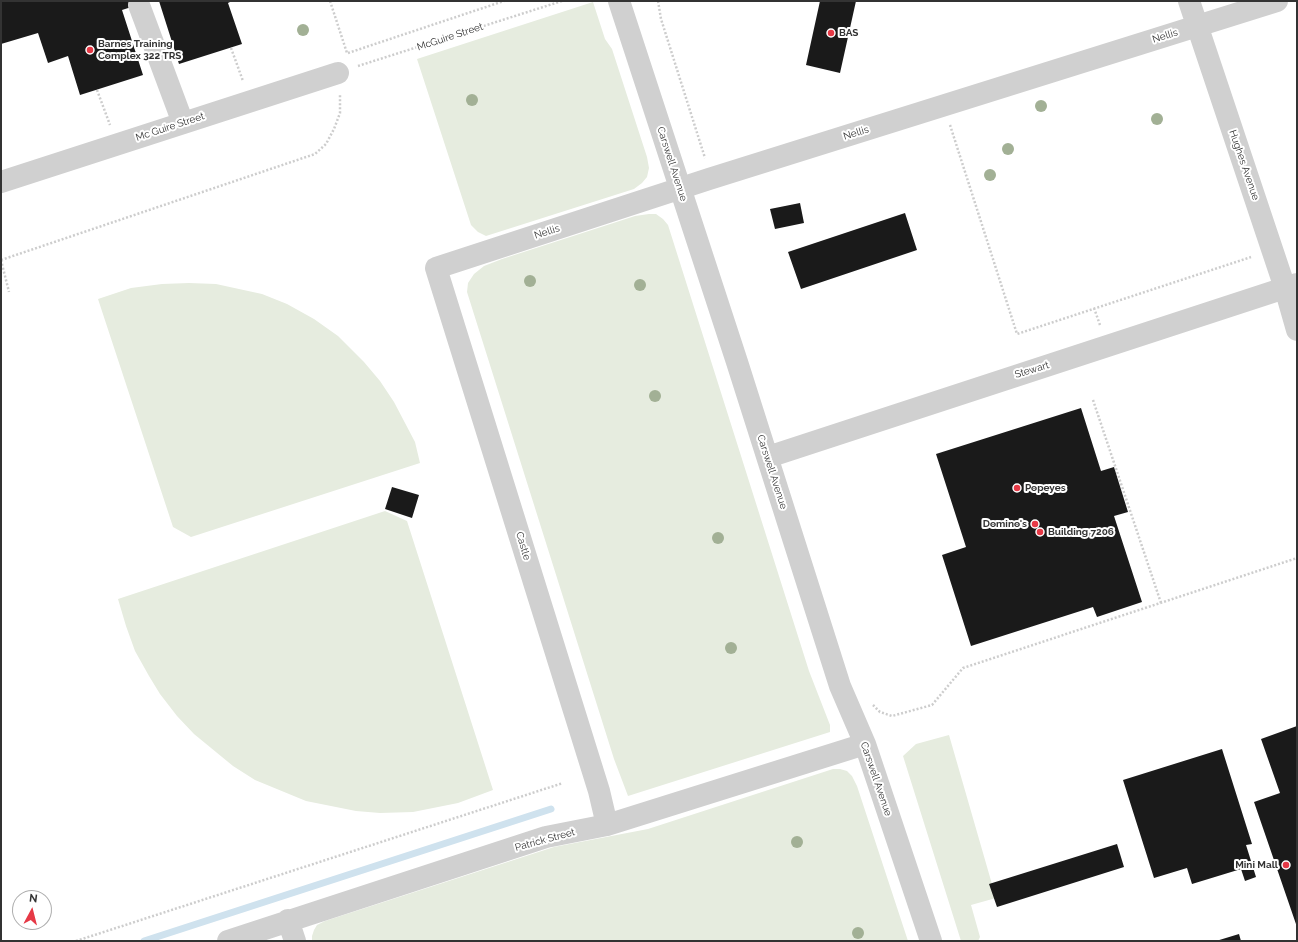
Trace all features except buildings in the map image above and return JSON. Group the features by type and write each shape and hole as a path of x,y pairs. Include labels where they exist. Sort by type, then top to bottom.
{"street":[{"name":"Carswell Avenue","path":"619,1 768,457 840,686 865,744 931,941"},
{"name":"Hughes Avenue","path":"1189,1 1291,286 1297,330"},
{"name":"Nellis","path":"436,268 680,188 1277,1"},
{"path":"139,5 182,123"},
{"name":"Mc Guire Street","path":"1,182 336,74"},
{"name":"Castle","path":"436,268 599,792 607,825"},
{"name":"Stewart","path":"768,457 1291,286"},
{"name":"Patrick Street","path":"228,941 288,920 546,837 607,825 865,744"},
{"path":"288,920 295,941"}],"path":[{"path":"330,1 348,53"},
{"path":"9,292 1,260 316,154 326,144 340,113 341,96 336,74 329,60 504,1"},
{"name":"McGuire Street","path":"336,74 562,1"},
{"path":"658,1 660,19 708,164"},
{"path":"231,48 245,86"},
{"path":"944,106 1017,334 1253,256"},
{"path":"1093,400 1161,603"},
{"path":"872,703 880,712 892,716 932,704 963,668 1297,558"},
{"path":"76,941 562,783"}],"shaded area":[{"path":"593,2 605,39 612,49 647,157 649,168 647,177 634,189 486,236 478,232 471,225 417,59"},
{"path":"656,214 668,225 809,671 830,725 830,732 628,796 614,759 467,292 468,283 474,274 484,266 635,216"},
{"path":"162,284 216,284 262,294 287,304 314,319 338,336 364,362 380,381 394,402 415,442 420,463 191,537 173,527 98,299 131,288"},
{"path":"385,511 407,521 493,790 458,803 413,812 380,813 356,811 306,801 255,780 233,766 194,734 177,716 160,694 135,651 118,599"},
{"path":"949,735 996,898 971,905 980,937 978,941 961,941 903,756 916,744"},
{"path":"833,769 847,771 852,776 857,786 908,941 312,941 312,936 317,925 325,921 554,847 648,829"}],"waterway":[{"path":"144,941 551,809"}],"place":[{"name":"BAS","path":"831,33"},
{"name":"Barnes Training Complex 322 TRS","path":"90,50"},
{"name":"Popeyes","path":"1017,488"},
{"name":"Domino's","path":"1035,524"},
{"name":"Building 7206","path":"1040,532"},
{"name":"Mini Mall","path":"1286,865"}]}
